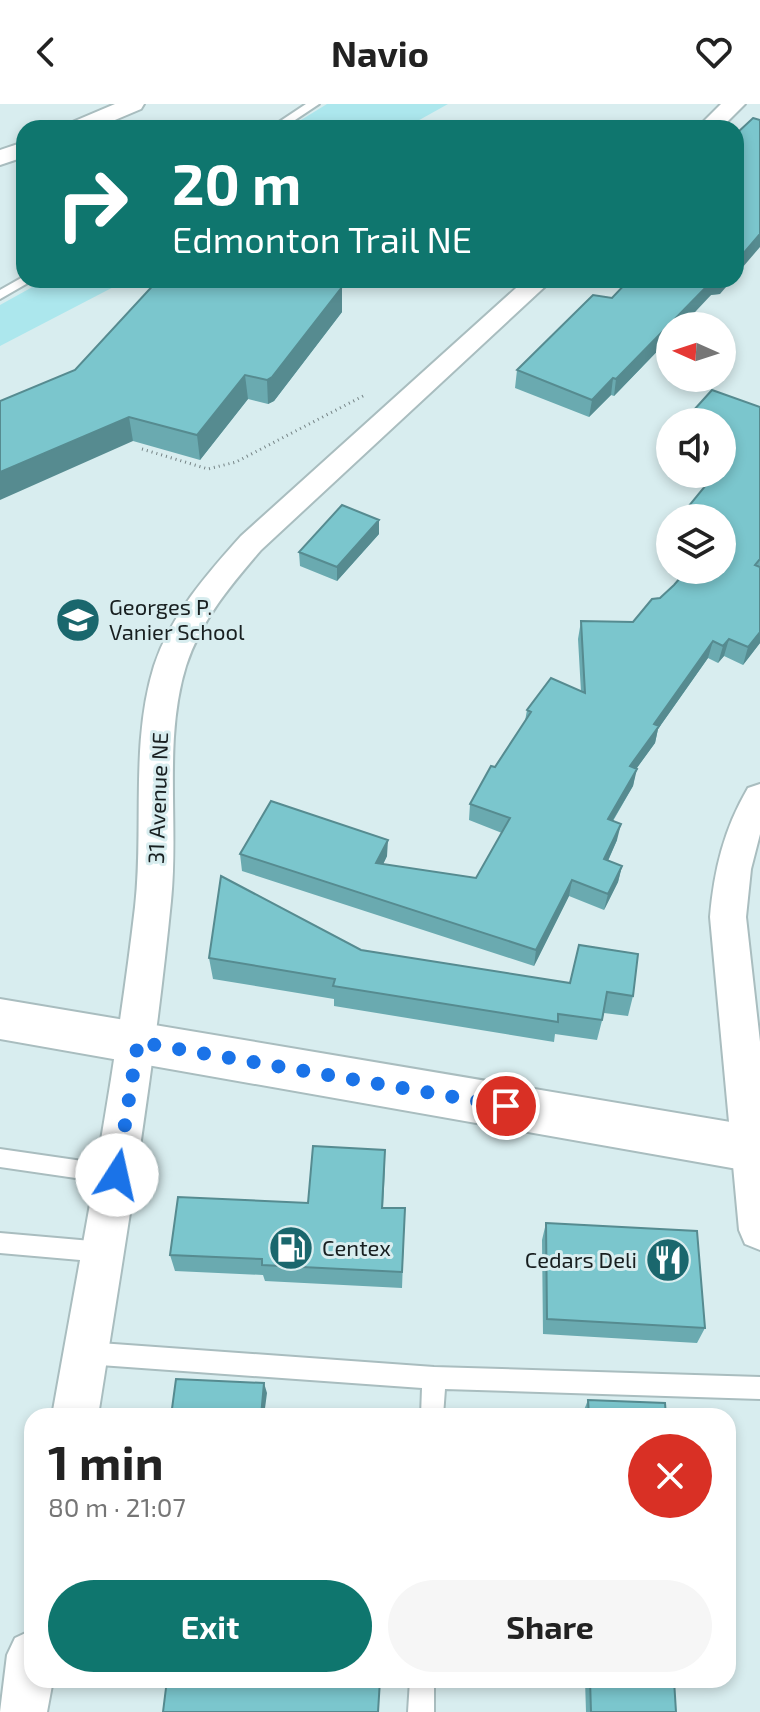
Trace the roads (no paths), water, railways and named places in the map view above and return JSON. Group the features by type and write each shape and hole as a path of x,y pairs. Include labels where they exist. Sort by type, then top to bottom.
{"main road":[{"path":"0,1019 756,1150"}],"street":[{"path":"96,120 133,104"},
{"path":"717,120 733,105 760,114"},
{"name":"31 Avenue NE","path":"76,1408 138,1042 157,868 158,737 170,667 190,621 214,585 251,543 531,288"},
{"path":"760,797 744,824 734,860 728,917 756,1150 760,1230"},
{"path":"22,1712 26,1688"}],"lane":[{"path":"288,120 314,104"},
{"path":"0,1158 117,1175"},
{"path":"0,1243 103,1252"},
{"path":"86,1353 434,1378 760,1388"},
{"path":"432,1408 434,1378"},
{"path":"421,1712 422,1688"}],"place":[{"name":"Georges P. Vanier School","path":"78,620"},
{"name":"Centex","path":"291,1248"},
{"name":"Cedars Deli","path":"668,1260"}]}
